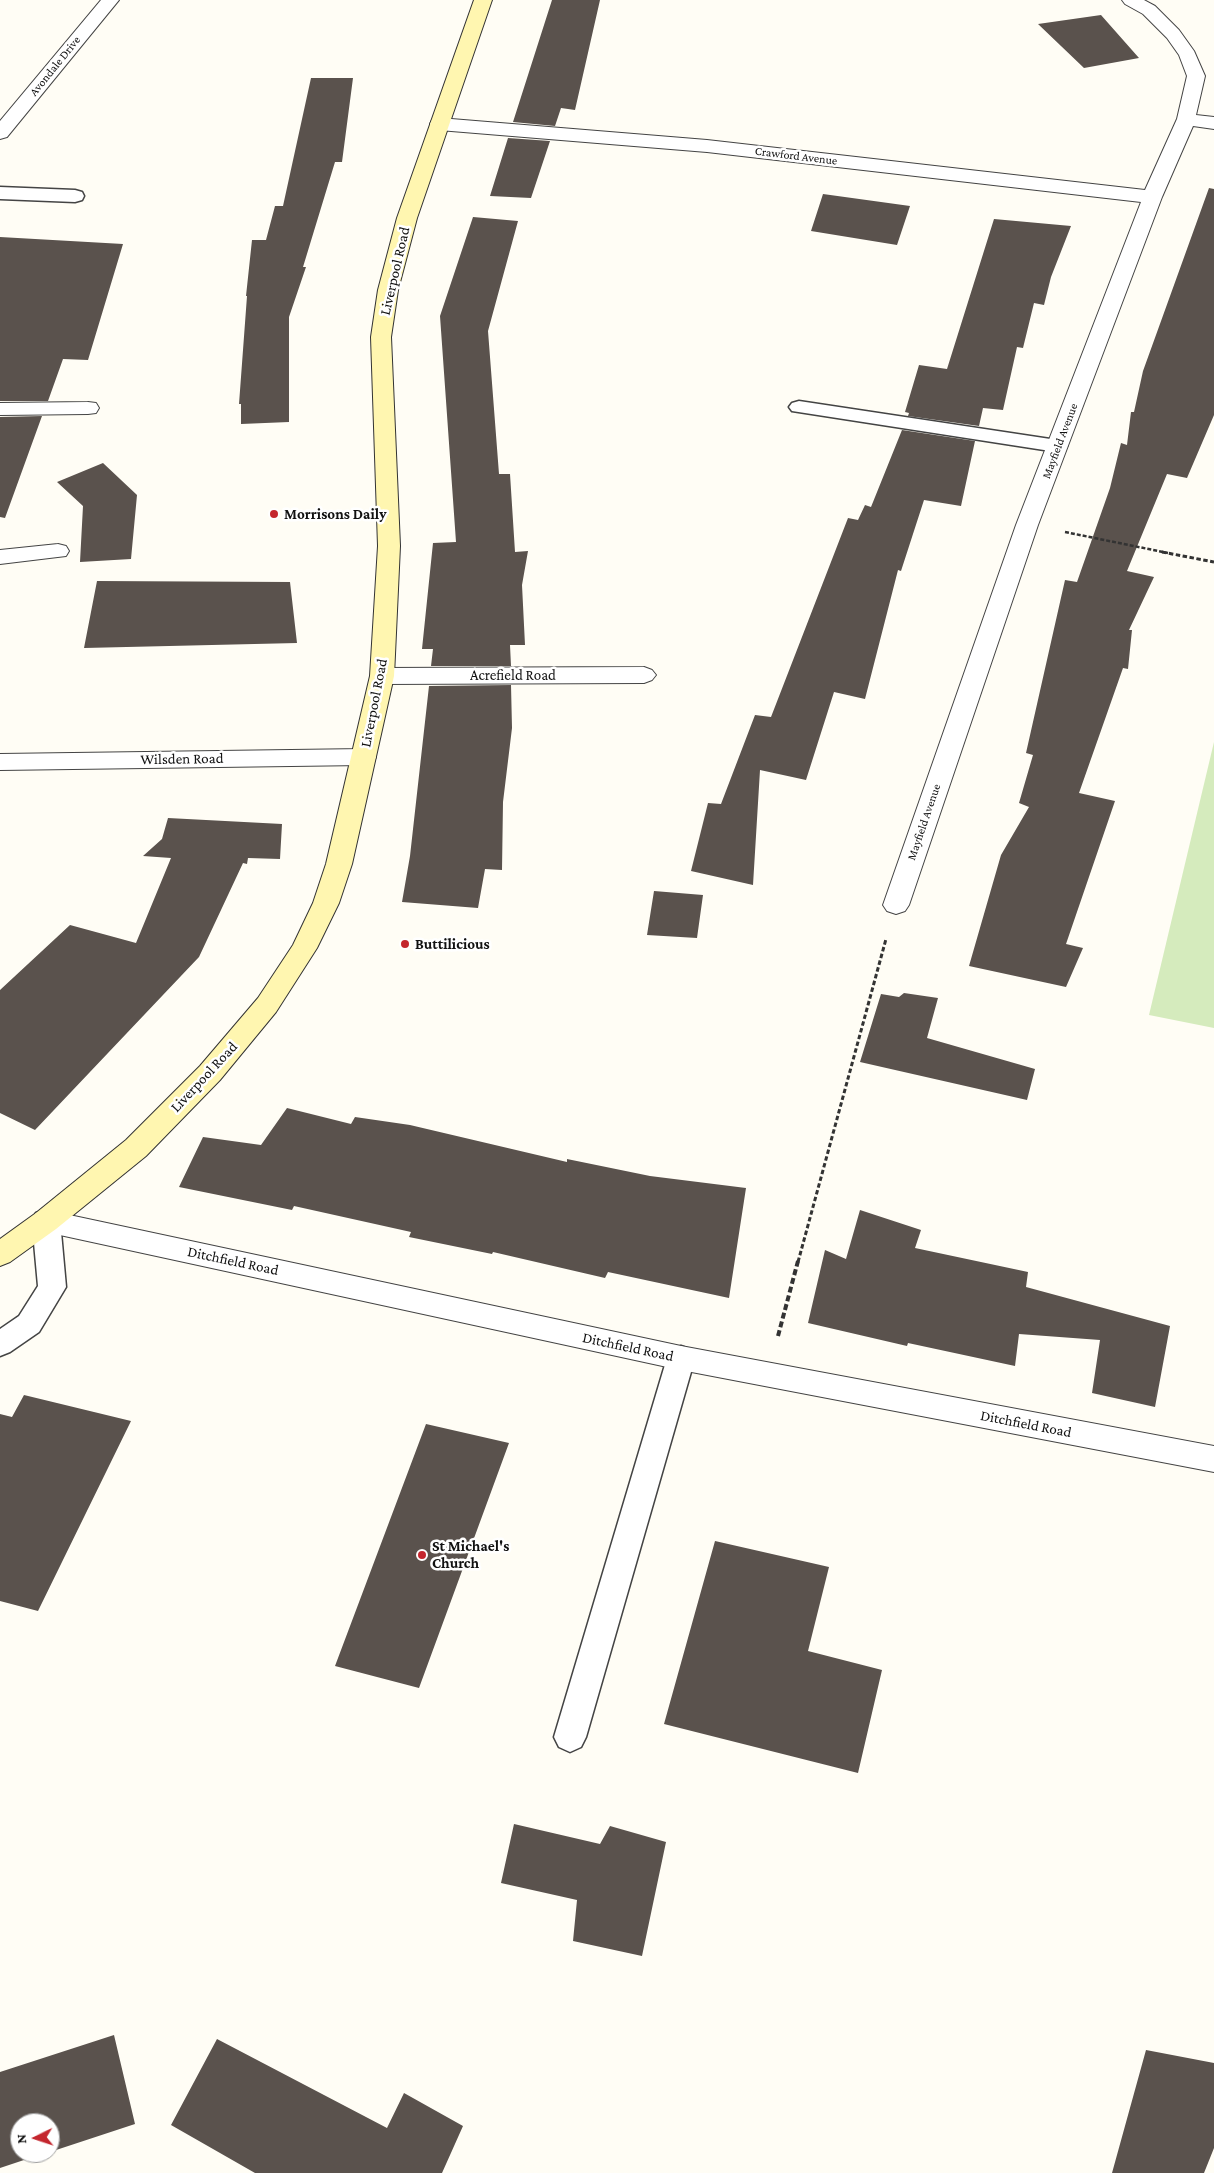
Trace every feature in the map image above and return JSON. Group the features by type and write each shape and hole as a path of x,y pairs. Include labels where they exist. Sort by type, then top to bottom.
{"main road":[{"name":"Liverpool Road","path":"0,1254 46,1221 136,1148 210,1073 267,1005 304,948 326,903 339,864 382,676 389,546 381,337 388,290 407,218 483,0"}],"street":[{"name":"Avondale Drive","path":"0,133 110,0"},
{"name":"Mayfield Avenue","path":"896,905 1027,525 1152,197 1186,119 1196,76 1188,55 1173,34 1148,10 1131,0"},
{"path":"1186,119 1214,123"},
{"name":"Crawford Avenue","path":"439,124 707,146 1152,197"},
{"path":"0,409 88,408"},
{"path":"0,557 58,551"},
{"name":"Acrefield Road","path":"382,676 644,675"},
{"name":"Wilsden Road","path":"0,762 364,756"},
{"name":"Ditchfield Road","path":"46,1221 681,1358 1214,1459"}],"lane":[{"path":"0,193 75,196"},
{"path":"799,407 1057,446"},
{"path":"0,1344 29,1324 52,1287 46,1221"},
{"path":"570,1736 681,1358"}],"path":[{"path":"1027,525 1214,562"},
{"path":"768,1375 896,905"}],"green space":[{"path":"1214,742 1214,1028 1149,1015"}],"building":[{"path":"552,0 600,0 575,110 561,108 555,126 513,122"},
{"path":"1101,15 1139,58 1084,68 1038,24"},
{"path":"311,78 353,78 342,162 335,162 303,267 306,267 289,317 289,422 241,424 241,404 239,404 246,296 252,240 266,240 275,206 283,206"},
{"path":"508,138 550,141 531,198 490,196"},
{"path":"1209,188 1214,189 1214,415 1187,478 1167,474 1127,571 1154,577 1129,630 1132,630 1128,669 1123,668 1079,793 1115,801 1066,944 1083,948 1066,987 969,966 1001,855 1029,807 1019,803 1033,755 1026,753 1065,580 1077,582 1110,488 1121,443 1127,445 1131,412 1134,412 1143,371"},
{"path":"823,194 910,206 897,245 811,231"},
{"path":"473,217 518,221 488,331 499,474 510,474 515,552 528,551 522,585 525,645 510,645 511,666 431,666 433,649 422,649 433,543 456,542 440,316"},
{"path":"994,219 1071,226 1051,277 1044,305 1034,303 1023,348 1017,347 1003,410 983,408 979,426 908,416 909,413 905,412 919,365 947,369"},
{"path":"0,237 123,244 88,360 63,359 48,401 0,401"},
{"path":"42,416 5,518 0,517 0,417"},
{"path":"902,430 975,441 961,506 924,500 901,571 898,570 865,699 834,692 806,780 760,770 753,885 691,871 708,803 721,804 755,715 771,717 848,518 858,520 865,505 871,507"},
{"path":"103,463 137,495 131,559 80,562 83,506 57,482"},
{"path":"97,581 290,582 297,643 84,648"},
{"path":"511,685 512,728 503,802 502,870 485,869 478,908 402,902 410,856 429,686"},
{"path":"168,818 282,824 280,859 248,858 247,864 243,863 199,957 35,1130 0,1113 0,990 70,925 136,943 171,858 143,856 162,839"},
{"path":"654,891 703,895 697,938 647,935"},
{"path":"904,993 938,998 927,1038 1035,1069 1027,1100 860,1062 881,994 899,997"},
{"path":"287,1108 351,1124 355,1117 410,1125 567,1162 567,1159 650,1176 746,1188 729,1298 608,1272 605,1278 493,1252 492,1254 409,1237 411,1232 294,1206 292,1210 179,1187 203,1137 261,1145"},
{"path":"860,1210 921,1230 915,1248 1028,1272 1026,1287 1170,1326 1155,1407 1092,1393 1100,1340 1019,1334 1015,1366 908,1343 907,1346 808,1323 825,1250 846,1259"},
{"path":"24,1395 131,1421 38,1611 0,1601 0,1414 12,1417"},
{"name":"St Michael's Church","path":"426,1424 509,1443 419,1688 335,1666"},
{"path":"715,1541 829,1567 808,1651 882,1670 858,1773 664,1724"},
{"path":"514,1824 600,1844 610,1826 666,1842 642,1956 573,1941 577,1900 501,1883"},
{"path":"114,2035 135,2124 60,2149 60,2113 10,2113 10,2163 15,2163 0,2168 0,2072"},
{"path":"217,2039 387,2128 404,2093 463,2126 442,2173 255,2173 171,2125"},
{"path":"1146,2050 1214,2063 1214,2148 1204,2173 1112,2173"}],"place":[{"name":"Morrisons Daily","path":"274,514"},
{"name":"Buttilicious","path":"405,944"},
{"name":"St Michael's Church","path":"422,1555"}]}
